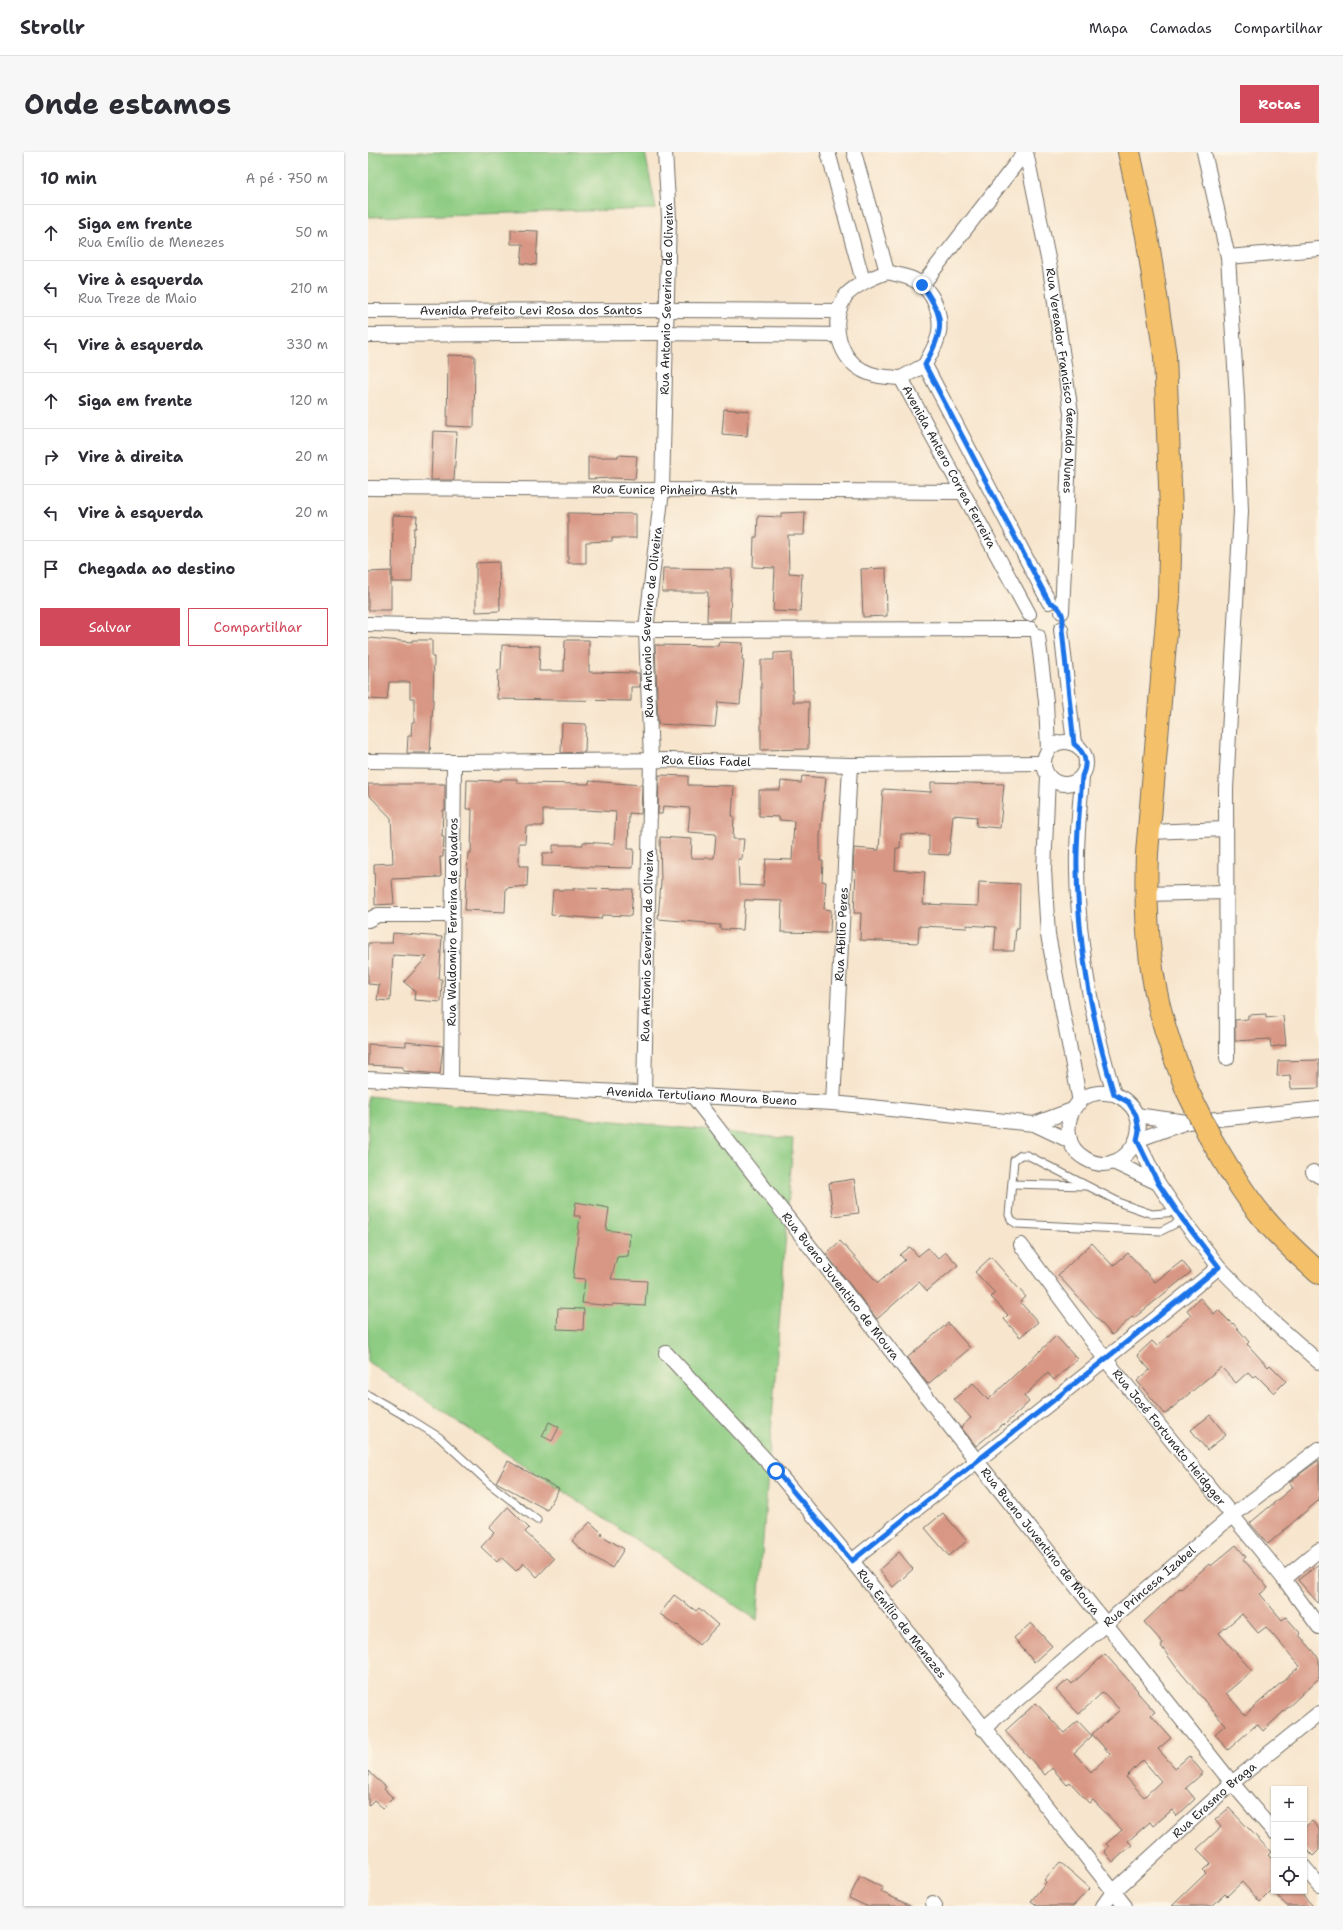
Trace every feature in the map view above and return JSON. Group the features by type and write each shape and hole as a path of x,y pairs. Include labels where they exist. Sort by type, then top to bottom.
{"highway":[{"path":"1129,152 1147,236 1165,356 1171,503 1169,597 1145,894 1150,957 1161,1016 1187,1090 1211,1139 1235,1179 1262,1216 1301,1257 1319,1273"}],"street":[{"name":"Rua Antonio Severino de Oliveira","path":"644,1093 651,760 646,630 662,490 669,218 665,152"},
{"path":"828,152 863,281 887,272 906,277 922,285 936,305 940,323 937,342 925,365 901,378"},
{"path":"854,152 887,272"},
{"path":"922,285 1025,152"},
{"name":"Rua Vereador Francisco Geraldo Nunes","path":"1025,152 1050,268 1071,413 1062,612"},
{"path":"1204,152 1228,258 1238,397 1240,511 1231,670 1226,829 1227,1058"},
{"path":"1228,258 1319,249"},
{"name":"Avenida Antero Correa Ferreira","path":"863,281 846,296 837,316 838,335 847,357 861,370 880,377 901,378 1028,614"},
{"name":"Avenida Prefeito Levi Rosa dos Santos","path":"368,311 839,311"},
{"name":"Avenida Prefeito Levi Rosa dos Santos","path":"368,335 665,333 838,335"},
{"path":"925,365 1049,602"},
{"name":"Rua Eunice Pinheiro Asth","path":"368,488 961,492"},
{"path":"1074,744 1062,629 1064,621 1062,612 1057,605 1049,602 1040,602 1033,607 1028,614 1028,623 1035,633 1046,701 1046,757 1044,768 1048,777 1044,870 1048,936 1076,1106"},
{"path":"368,624 646,630 1035,633 1051,637 1062,629"},
{"path":"1046,757 1056,744 1060,743 1074,744 1082,750 1086,758 1086,768 1082,776 1074,783 1065,785 1056,783 1048,777"},
{"name":"Rua Elias Fadel","path":"368,761 454,762 651,760 850,765 1046,757"},
{"name":"Rua Waldomiro Ferreira de Quadros","path":"451,1083 454,762"},
{"name":"Rua Abilio Peres","path":"834,1103 850,765"},
{"path":"1082,776 1077,870 1080,932 1092,1013 1114,1094"},
{"path":"1149,832 1226,829"},
{"path":"1145,894 1226,892"},
{"path":"368,920 378,915 452,916"},
{"name":"Avenida Tertuliano Moura Bueno","path":"368,1079 834,1103 1034,1124 1070,1141"},
{"path":"1098,1093 1114,1094 1128,1102 1136,1115 1139,1131 1137,1140 1123,1158 1108,1164 1092,1162 1078,1154 1070,1141 1067,1126 1076,1106 1083,1099 1098,1093"},
{"name":"Rua Bueno Juventino de Moura","path":"692,1095 976,1460 1107,1623 1232,1783 1271,1828"},
{"name":"Avenida Tertuliano Moura Bueno","path":"1034,1124 1076,1106"},
{"path":"1136,1115 1187,1122 1319,1109"},
{"path":"1137,1140 1187,1122"},
{"path":"1137,1140 1158,1183 1219,1267 1270,1319 1319,1362"},
{"path":"1113,1162 1158,1183"},
{"name":"Rua José Fortunato Heidgger","path":"1022,1245 1106,1360 1233,1515 1284,1579 1319,1627"},
{"path":"852,1561 976,1460 1106,1360 1219,1267"},
{"name":"Rua Emílio de Menezes","path":"666,1353 776,1471 852,1561 983,1729 1125,1906"},
{"name":"Rua Princesa Izabel","path":"983,1729 1233,1515 1319,1449"},
{"path":"1284,1579 1319,1550"},
{"name":"Rua Erasmo Braga","path":"1103,1906 1113,1892 1232,1783 1319,1713"},
{"path":"1307,1870 1319,1884"}],"lane":[{"path":"1021,1155 1027,1155 1123,1204 1152,1214 1181,1216 1161,1231 1017,1224 1009,1216 1014,1160 1021,1155"},
{"path":"1012,1184 1088,1186"},
{"path":"368,1395 439,1437 491,1485 537,1520"}],"green space":[{"path":"368,152 645,152 656,209 368,217"},
{"path":"368,1096 793,1139 757,1620 368,1362"}],"building":[{"path":"511,230 538,231 536,265 521,263 523,244 511,244"},
{"path":"448,355 475,356 474,427 447,426"},
{"path":"724,409 749,411 747,436 722,434"},
{"path":"433,431 457,432 454,480 431,480"},
{"path":"618,455 637,456 635,479 588,479 588,457 618,457"},
{"path":"805,512 804,535 788,535 789,573 802,574 800,612 773,611 775,568 753,567 754,537 757,537 758,516 781,517 781,513"},
{"path":"568,513 636,514 636,538 612,538 612,541 586,542 586,563 568,563"},
{"path":"393,515 417,516 416,528 414,528 412,582 392,582"},
{"path":"499,562 500,611 476,612 476,563"},
{"path":"663,568 732,569 730,621 707,621 708,592 662,592"},
{"path":"886,568 887,616 863,617 861,569"},
{"path":"391,571 391,610 368,610 368,572"},
{"path":"368,638 412,642 412,640 432,640 432,657 434,657 430,753 407,753 408,736 411,736 412,722 414,722 414,698 410,698 410,682 389,682 387,700 368,699"},
{"path":"565,640 589,640 589,672 639,673 640,687 631,687 631,701 497,699 498,670 501,670 502,645 540,646 539,671 564,671"},
{"path":"719,642 743,643 742,660 744,660 740,704 718,702 715,727 658,724 655,645 718,646"},
{"path":"792,652 793,702 809,702 808,749 761,750 761,660 774,660 774,653"},
{"path":"562,723 586,724 585,752 561,753"},
{"path":"659,775 688,776 688,785 734,786 732,816 734,816 733,839 744,839 742,859 738,859 739,885 763,886 766,859 792,860 794,821 779,820 779,817 759,816 759,790 780,790 781,781 801,783 802,776 826,778 820,837 820,861 823,861 822,881 826,882 824,909 831,910 830,933 781,932 782,901 745,900 743,930 720,929 720,925 706,923 658,919 661,882 660,837 692,839 691,858 714,858 716,834 688,832 690,808 663,806 662,814 658,814"},
{"path":"501,779 517,779 517,783 589,784 589,781 642,785 641,814 629,813 628,849 634,849 633,868 542,866 543,853 553,853 553,845 583,845 583,842 614,844 616,812 587,810 543,810 543,826 526,826 525,843 519,843 519,866 528,866 527,886 506,888 505,912 465,910 468,853 471,853 472,809 466,809 467,780 501,781"},
{"path":"931,782 1004,784 1000,828 976,826 977,817 953,815 949,855 929,854 929,835 901,834 900,848 896,848 895,870 925,872 923,904 978,906 979,882 1020,884 1019,928 1016,928 1014,951 994,951 996,927 967,925 967,928 919,926 918,943 860,940 861,913 854,913 856,870 853,870 854,848 879,850 883,789 931,792"},
{"path":"368,784 445,784 445,810 443,810 442,836 444,836 443,857 440,857 441,877 392,879 394,904 375,905 374,864 393,863 391,818 368,794"},
{"path":"574,888 633,889 631,916 602,915 601,919 551,915 553,890 574,890"},
{"path":"393,933 442,937 439,979 442,979 441,1002 414,1000 415,991 404,982 427,957 393,955 390,1001 377,1000 379,985 368,984 368,943 392,943"},
{"path":"1266,1014 1266,1018 1283,1016 1286,1045 1271,1047 1270,1039 1235,1041 1235,1020 1248,1019 1248,1015"},
{"path":"406,1042 443,1046 440,1074 403,1071 403,1067 368,1065 368,1044 406,1046"},
{"path":"1319,1060 1319,1088 1291,1089 1290,1075 1277,1076 1278,1061"},
{"path":"854,1179 859,1213 833,1216 829,1183"},
{"path":"576,1202 609,1208 606,1230 630,1233 628,1256 617,1257 611,1279 647,1281 645,1306 613,1304 612,1306 582,1303 585,1279 573,1278 580,1216 574,1216"},
{"path":"840,1241 878,1283 905,1260 900,1255 910,1247 918,1256 928,1248 938,1259 946,1252 958,1265 927,1291 919,1282 877,1319 826,1254"},
{"path":"1092,1243 1113,1266 1128,1253 1155,1282 1182,1261 1191,1272 1134,1318 1133,1316 1112,1335 1058,1275"},
{"path":"991,1257 1026,1297 1020,1302 1038,1322 1020,1337 1004,1319 1008,1315 991,1297 995,1293 975,1272"},
{"path":"1200,1298 1214,1314 1218,1310 1232,1324 1233,1323 1249,1342 1247,1344 1268,1367 1270,1365 1286,1381 1274,1393 1256,1375 1253,1377 1248,1372 1236,1383 1221,1367 1165,1414 1137,1381 1150,1370 1137,1355 1152,1341 1157,1346 1191,1315 1187,1310"},
{"path":"558,1308 584,1309 583,1330 557,1329"},
{"path":"948,1323 970,1348 928,1384 907,1358"},
{"path":"1056,1336 1077,1359 1054,1380 1048,1373 1024,1396 1029,1402 1004,1425 1003,1424 976,1446 961,1427 971,1418 954,1399 973,1383 988,1400"},
{"path":"1210,1415 1226,1435 1207,1450 1191,1430"},
{"path":"549,1422 559,1427 552,1441 542,1436"},
{"path":"1319,1460 1319,1500 1268,1544 1250,1523 1293,1487 1289,1482"},
{"path":"508,1461 559,1489 547,1510 496,1482"},
{"path":"508,1507 529,1528 525,1532 554,1559 537,1577 524,1563 516,1571 501,1557 497,1562 481,1547 494,1533 489,1528"},
{"path":"943,1513 967,1541 949,1556 925,1528"},
{"path":"590,1522 602,1533 601,1535 624,1549 612,1568 582,1550 572,1541"},
{"path":"1236,1545 1246,1557 1243,1559 1268,1588 1260,1594 1282,1620 1286,1617 1301,1634 1299,1635 1315,1653 1319,1660 1319,1678 1263,1731 1257,1724 1228,1750 1215,1734 1225,1725 1176,1667 1161,1646 1163,1643 1144,1622 1180,1588 1181,1589 1209,1564 1211,1566","holes":["1242,1614 1258,1633 1266,1627 1300,1666 1245,1715 1226,1693 1252,1671 1219,1633"]},
{"path":"899,1552 913,1569 893,1587 879,1570"},
{"path":"1319,1564 1319,1604 1298,1580"},
{"path":"674,1595 696,1611 699,1608 718,1625 699,1645 678,1625 677,1626 660,1614"},
{"path":"1031,1623 1052,1646 1034,1662 1014,1638"},
{"path":"1105,1654 1155,1712 1151,1715 1171,1738 1158,1749 1175,1768 1189,1756 1203,1773 1186,1788 1195,1799 1177,1816 1172,1810 1153,1826 1150,1822 1128,1841 1132,1845 1113,1862 1104,1851 1109,1847 1106,1844 1122,1830 1093,1800 1089,1803 1070,1782 1067,1785 1052,1768 1045,1775 1005,1731 1036,1703 1064,1733 1078,1721 1092,1736 1074,1753 1091,1772 1110,1754 1092,1734 1120,1710 1103,1692 1079,1714 1056,1690 1068,1680 1072,1684","holes":["1143,1760 1161,1781 1144,1797 1126,1777"]},
{"path":"368,1771 386,1787 384,1789 393,1798 383,1808 374,1800 368,1806"},
{"path":"1229,1808 1271,1852 1268,1855 1271,1858 1271,1891 1260,1902 1242,1882 1227,1896 1225,1894 1212,1906 1172,1906 1206,1873 1203,1870 1211,1863 1197,1849 1221,1827 1215,1820"},
{"path":"1312,1821 1319,1829 1319,1850 1313,1856 1307,1850 1307,1825"},
{"path":"1060,1862 1090,1888 1073,1906 1038,1906 1031,1901 1046,1882 1044,1880"},
{"path":"860,1876 883,1888 881,1892 911,1906 866,1906 849,1898"},
{"path":"1276,1894 1302,1894 1313,1906 1287,1906"}],"route":[{"path":"776,1471 852,1561 976,1460 1106,1360 1219,1267 1183,1220 1158,1183 1137,1140 1139,1131 1136,1115 1128,1102 1114,1094 1106,1070 1092,1013 1080,932 1077,870 1082,776 1086,768 1086,758 1082,750 1074,744 1062,629 1064,621 1062,612 1057,605 1049,602 925,365 937,342 940,323 936,305 922,285"}]}
